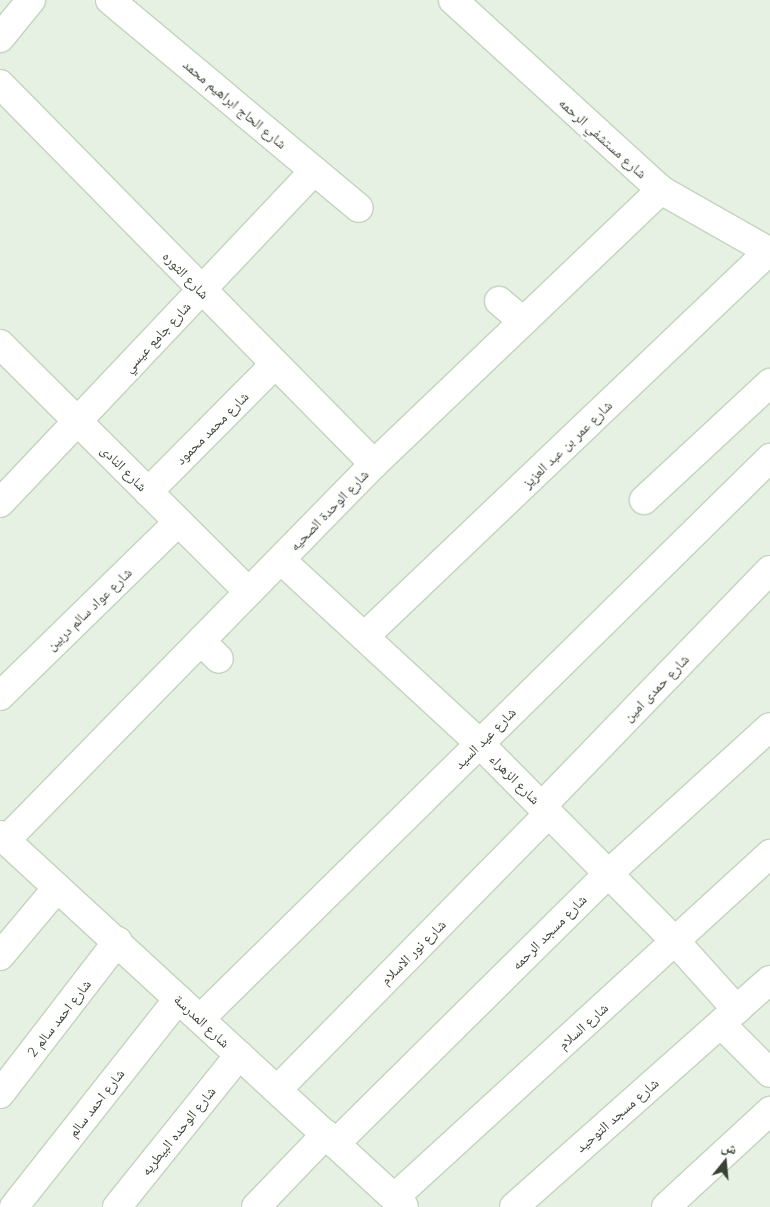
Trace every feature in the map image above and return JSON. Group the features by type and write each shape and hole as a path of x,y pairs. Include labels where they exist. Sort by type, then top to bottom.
{"street":[{"path":"0,38 31,0"},
{"name":"شارع الحاج ابراهيم محمد","path":"110,0 359,208"},
{"name":"شارع مستشفي الرحمه","path":"453,0 661,190 769,252"},
{"name":"شارع الثوره","path":"0,84 374,464"},
{"name":"شارع جامع عيسي","path":"0,503 314,171"},
{"name":"شارع الوحدة الصحيه","path":"3,838 210,650 249,592 374,464 661,190"},
{"name":"شارع عمر بن عبد العزيز","path":"366,636 769,252"},
{"path":"499,301 523,321"},
{"name":"شارع النادى","path":"0,344 249,592"},
{"name":"شارع محمد محمود","path":"148,492 275,364"},
{"path":"644,500 770,383"},
{"name":"شارع عيد السيد","path":"200,1018 770,458"},
{"name":"شارع عواد سالم دربين","path":"0,696 178,522"},
{"name":"شارع الزهراء","path":"281,560 366,636 479,743 676,942 770,1073"},
{"name":"شارع حمدى امين","path":"546,810 770,570"},
{"name":"شارع مسجد الرحمه","path":"256,1207 609,873 770,727"},
{"name":"شارع نور الاسلام","path":"277,1090 546,810"},
{"name":"شارع المدرسة","path":"3,838 118,941 178,999 399,1202"},
{"name":"شارع السلام","path":"399,1202 770,854"},
{"path":"0,956 57,888"},
{"name":"شارع احمد سالم 2","path":"0,1094 118,941"},
{"name":"شارع مسجد التوحيد","path":"514,1207 770,980"},
{"name":"شارع احمد سالم","path":"14,1207 178,999"},
{"name":"شارع الوحده البيطريه","path":"117,1207 240,1055"},
{"path":"666,1207 770,1111"}]}
